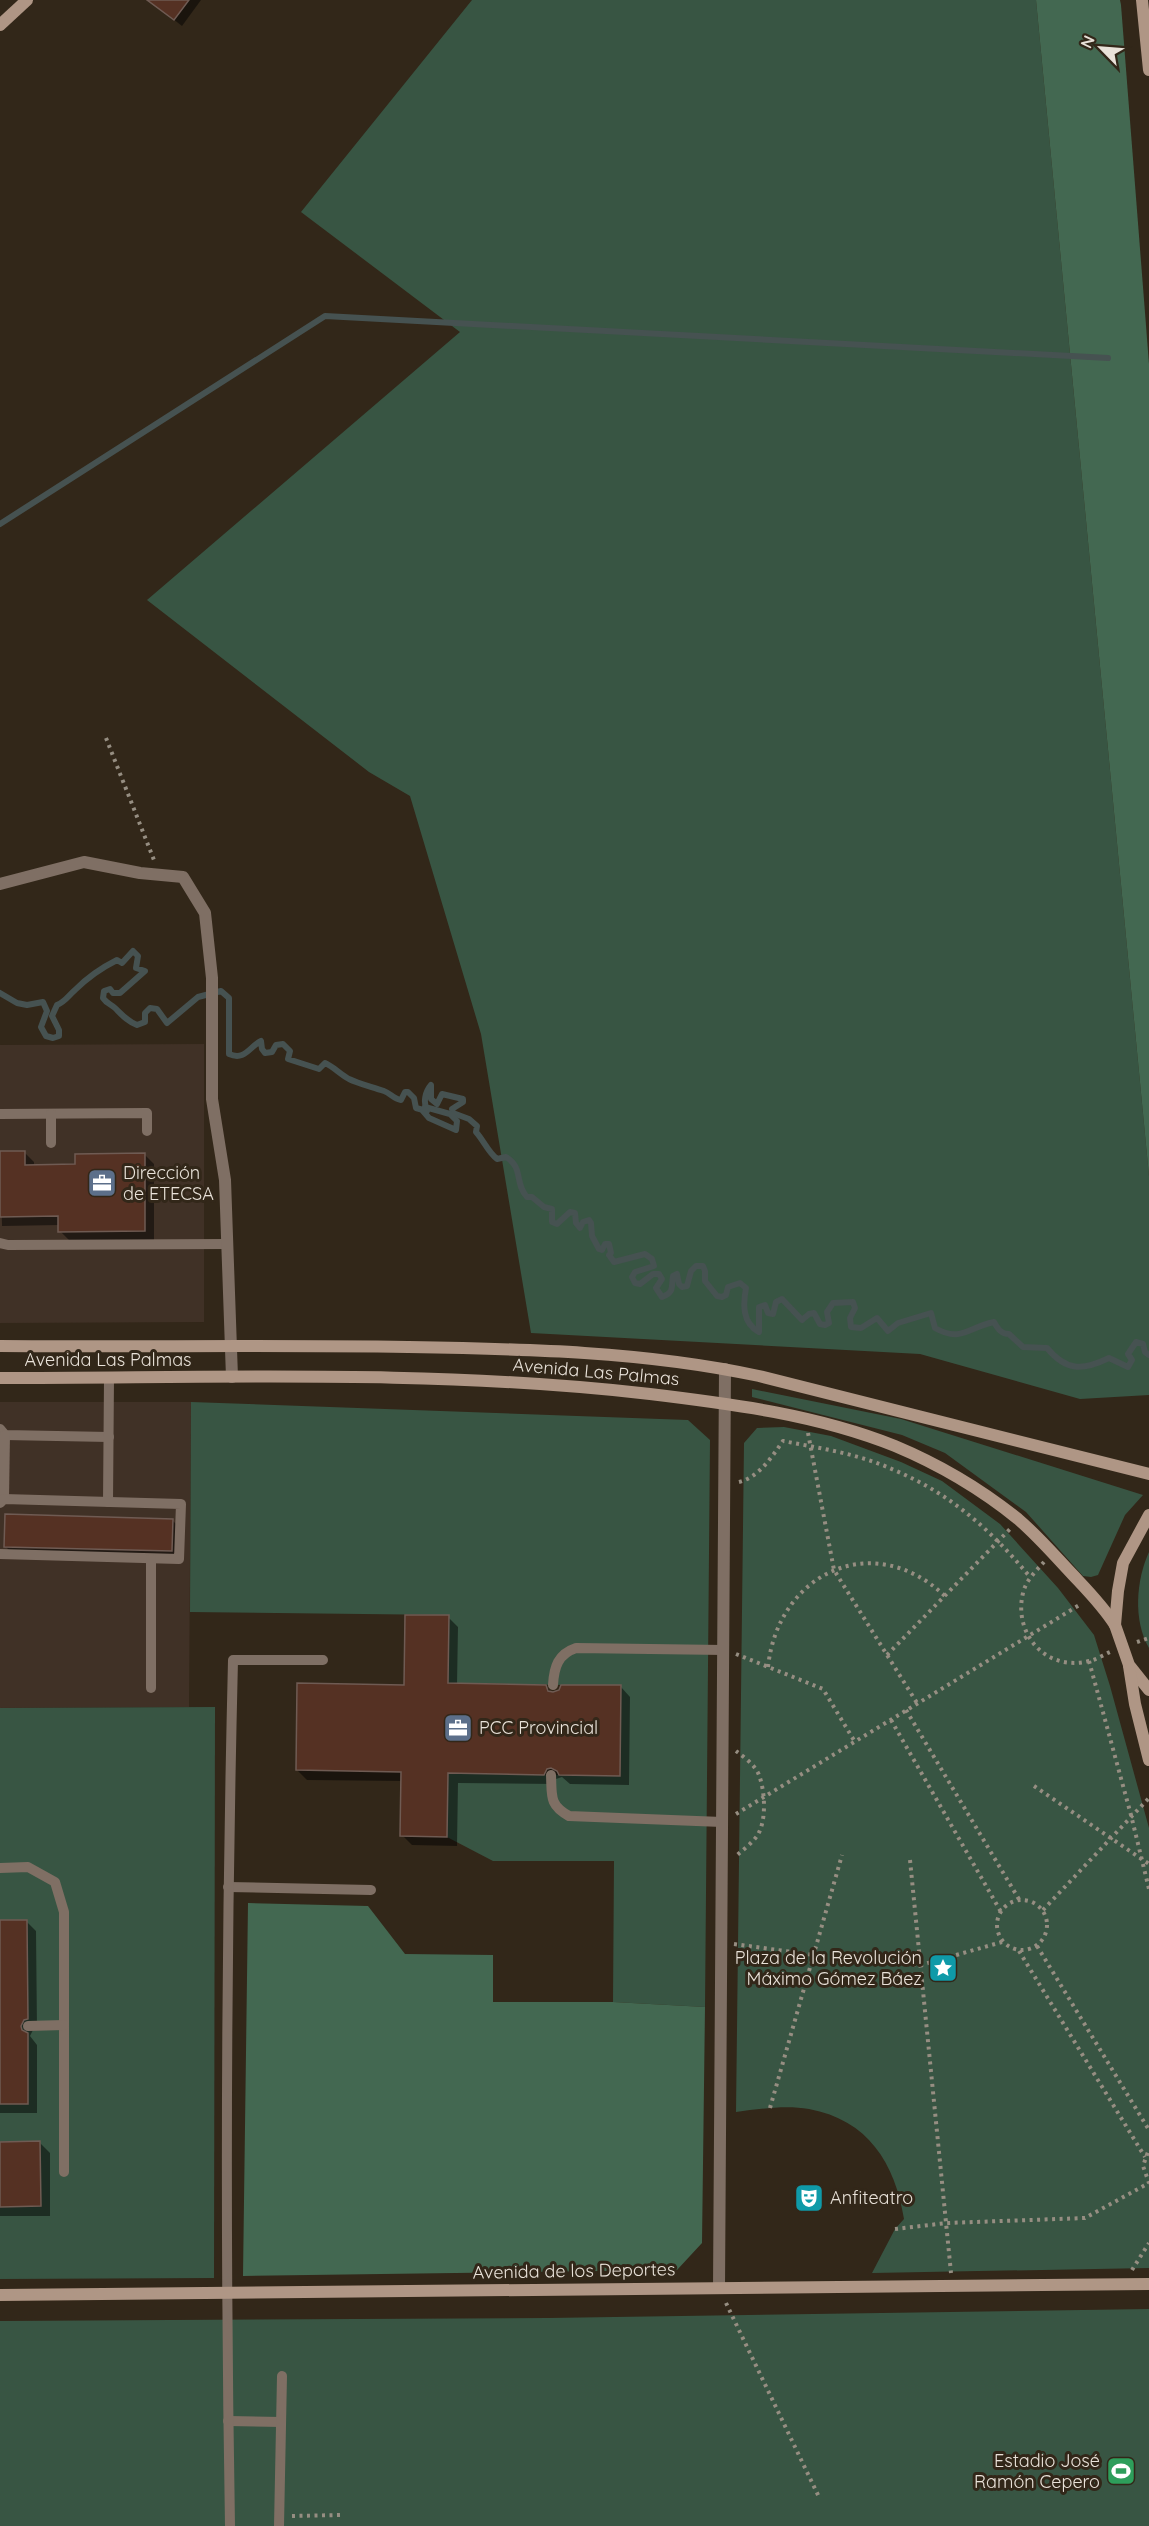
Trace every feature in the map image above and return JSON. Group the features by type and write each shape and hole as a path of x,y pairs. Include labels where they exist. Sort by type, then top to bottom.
{"street":[{"path":"0,26 27,0"},
{"path":"1142,0 1149,70"},
{"path":"0,884 84,862 183,877 205,913 212,978 212,1099 225,1180 232,1377"},
{"name":"Avenida Las Palmas","path":"0,1346 232,1345 523,1349 626,1356 725,1369 1149,1474"},
{"path":"719,2288 725,1369"},
{"name":"Avenida Las Palmas","path":"0,1378 232,1377 522,1382 725,1403 806,1420 895,1446 935,1465 1019,1520 1094,1597 1115,1625"},
{"path":"1149,1515 1123,1563 1115,1625 1129,1665 1135,1704 1149,1760"},
{"path":"1129,1665 1149,1689"},
{"name":"Avenida de los Deportes","path":"0,2295 1149,2284"}],"lane":[{"path":"0,1114 147,1113 147,1131"},
{"path":"51,1114 51,1143"},
{"path":"0,1243 8,1245 228,1244"},
{"path":"108,1502 109,1378"},
{"path":"0,1554 179,1559 181,1504 2,1501 3,1432 109,1437"},
{"path":"151,1559 151,1688"},
{"path":"553,1685 553,1671 558,1659 568,1650 576,1648 724,1650"},
{"path":"230,2526 226,2293 228,1887 233,1660 323,1660"},
{"path":"551,1775 552,1798 557,1809 569,1816 723,1822"},
{"path":"0,1868 28,1867 55,1882 64,1912 64,2172"},
{"path":"228,1887 371,1890"},
{"path":"28,2026 64,2025"},
{"path":"279,2521 282,2376"},
{"path":"228,2421 281,2422"}],"path":[{"path":"106,738 159,875"},
{"path":"806,1420 834,1570 917,1703"},
{"path":"725,1484 750,1479 770,1460 783,1441 894,1469 963,1509 1000,1540 1030,1577"},
{"path":"887,1655 1019,1520"},
{"path":"1052,1553 1030,1577 1023,1592 1024,1625 1028,1636 1039,1651 1052,1659 1064,1662 1089,1662 1149,1638"},
{"path":"768,1667 770,1646 777,1628 797,1595 823,1574 849,1565 877,1564 904,1570 936,1587 945,1596"},
{"path":"723,1822 1094,1597"},
{"path":"724,1650 822,1689 855,1742"},
{"path":"1089,1662 1149,1889"},
{"path":"906,1710 1020,1901"},
{"path":"891,1720 1001,1912"},
{"path":"722,1868 757,1836 763,1819 763,1798 759,1775 742,1756 723,1742"},
{"path":"1034,1786 1149,1863"},
{"path":"1042,1910 1149,1798"},
{"path":"770,2108 842,1855"},
{"path":"910,1860 948,2223 952,2286"},
{"path":"1019,1951 1036,1946 1044,1937 1047,1929 1047,1917 1042,1910 1026,1900 1014,1901 1001,1912 997,1923 998,1934 1002,1942 1019,1951 1145,2157"},
{"path":"722,1942 841,1961 921,1965 1002,1942"},
{"path":"1036,1946 1149,2130"},
{"path":"895,2229 948,2223 1085,2218 1149,2183 1144,2175 1145,2157 1149,2149"},
{"path":"1124,2284 1149,2243"},
{"path":"719,2288 819,2497"},
{"path":"279,2521 340,2515"}],"shaded area":[{"name":"Dirección de ETECSA","path":"204,1044 204,1322 0,1323 0,1045"},
{"path":"0,1402 191,1402 189,1707 0,1708"}],"green space":[{"path":"472,0 1036,0 1149,1176 1149,1395 1080,1399 920,1354 531,1333 481,1034 410,796 369,772 147,600 460,332 301,212"},
{"path":"1036,0 1120,0 1121,5 1149,364 1149,1176"},
{"path":"752,1389 901,1419 1143,1495 1125,1515 1098,1575 1083,1576 1026,1512 945,1453 902,1435 752,1397"},
{"name":"PCC Provincial","path":"191,1402 688,1420 710,1440 705,2007 613,2002 614,1861 493,1861 447,1837 448,1773 619,1776 621,1686 448,1683 449,1615 190,1612"},
{"name":"Plaza de la Revolución Máximo Gómez Báez","path":"784,1427 831,1436 901,1462 942,1481 1000,1524 1058,1588 1094,1635 1149,1828 1149,2268 872,2273 895,2229 904,2219 894,2180 886,2162 875,2147 863,2134 847,2123 809,2109 782,2107 736,2112 744,1443 757,1428"},
{"path":"1149,1552 1149,1648 1140,1626 1138,1600 1141,1575"},
{"path":"215,1707 214,2278 0,2279 0,1708"},
{"path":"248,1903 368,1906 405,1954 493,1955 493,2002 613,2002 705,2007 702,2243 677,2270 243,2276"},
{"path":"1149,2309 1149,2526 0,2526 0,2321 548,2318"}],"building":[{"path":"147,0 189,0 174,20"},
{"path":"0,1151 25,1151 25,1165 75,1164 75,1154 145,1153 145,1231 58,1232 58,1216 0,1217"},
{"path":"5,1514 173,1519 172,1551 4,1547"},
{"name":"PCC Provincial","path":"405,1615 449,1615 448,1683 546,1685 548,1691 553,1692 559,1690 561,1685 621,1685 620,1776 559,1775 551,1768 547,1769 544,1775 448,1773 447,1837 400,1836 401,1772 296,1770 297,1683 404,1685"},
{"path":"0,1920 27,1920 28,2019 24,2020 21,2026 22,2030 28,2033 28,2104 0,2104"},
{"path":"40,2141 41,2206 0,2207 0,2142"}],"waterway":[{"path":"0,524 325,316 1108,358"},
{"path":"0,993 17,1003 27,1005 43,1002 47,1011 41,1027 46,1036 53,1038 59,1036 59,1030 52,1016 57,1005 95,973 117,960 122,963 133,951 138,956 136,968 145,971 120,993 113,993 110,989 104,991 103,998 130,1022 137,1025 145,1022 145,1013 150,1008 157,1009 167,1023 198,997 221,991 229,998 229,1054 243,1055 261,1041 265,1053 272,1052 276,1045 283,1044 290,1051 288,1059 319,1069 325,1063 349,1079 384,1091 401,1100 405,1092 408,1092 414,1098 416,1108 427,1111 425,1097 431,1085 431,1099 437,1104 442,1094 463,1099 463,1102 452,1109 453,1113 469,1119 477,1126 476,1132 497,1159 506,1157 512,1161 523,1192 544,1207 552,1209 552,1222 557,1224 570,1212 575,1213 576,1223 580,1228 583,1222 589,1220 592,1236 599,1249 602,1250 605,1244 609,1244 611,1253 609,1255 614,1262 645,1254 652,1259 654,1266 635,1272 632,1277 635,1283 640,1284 653,1274 659,1274 662,1279 656,1288 662,1297 671,1291 673,1276 677,1274 679,1284 682,1287 687,1286 691,1271 696,1266 703,1266 705,1281 717,1296 726,1295 728,1287 740,1283 746,1288 744,1307 749,1324 759,1332 759,1307 765,1305 768,1313 773,1314 776,1302 782,1299 802,1320 814,1313 820,1324 825,1325 829,1323 827,1312 833,1303 853,1302 855,1308 850,1318 851,1327 861,1328 877,1318 888,1331 898,1323 931,1313 935,1328 952,1334 959,1334 994,1322 1000,1331 1009,1334 1023,1347 1047,1348 1054,1356 1068,1365 1083,1367 1109,1358 1128,1367 1132,1360 1128,1354 1136,1342 1143,1344 1145,1352 1149,1355"},
{"path":"423,1111 429,1118 456,1130 457,1121 450,1114 425,1107"}],"place":[{"name":"Dirección de ETECSA","path":"102,1183"},
{"name":"PCC Provincial","path":"458,1728"},
{"name":"Plaza de la Revolución Máximo Gómez Báez","path":"943,1968"},
{"name":"Anfiteatro","path":"809,2198"},
{"name":"Estadio José Ramón Cepero","path":"1121,2471"}]}
